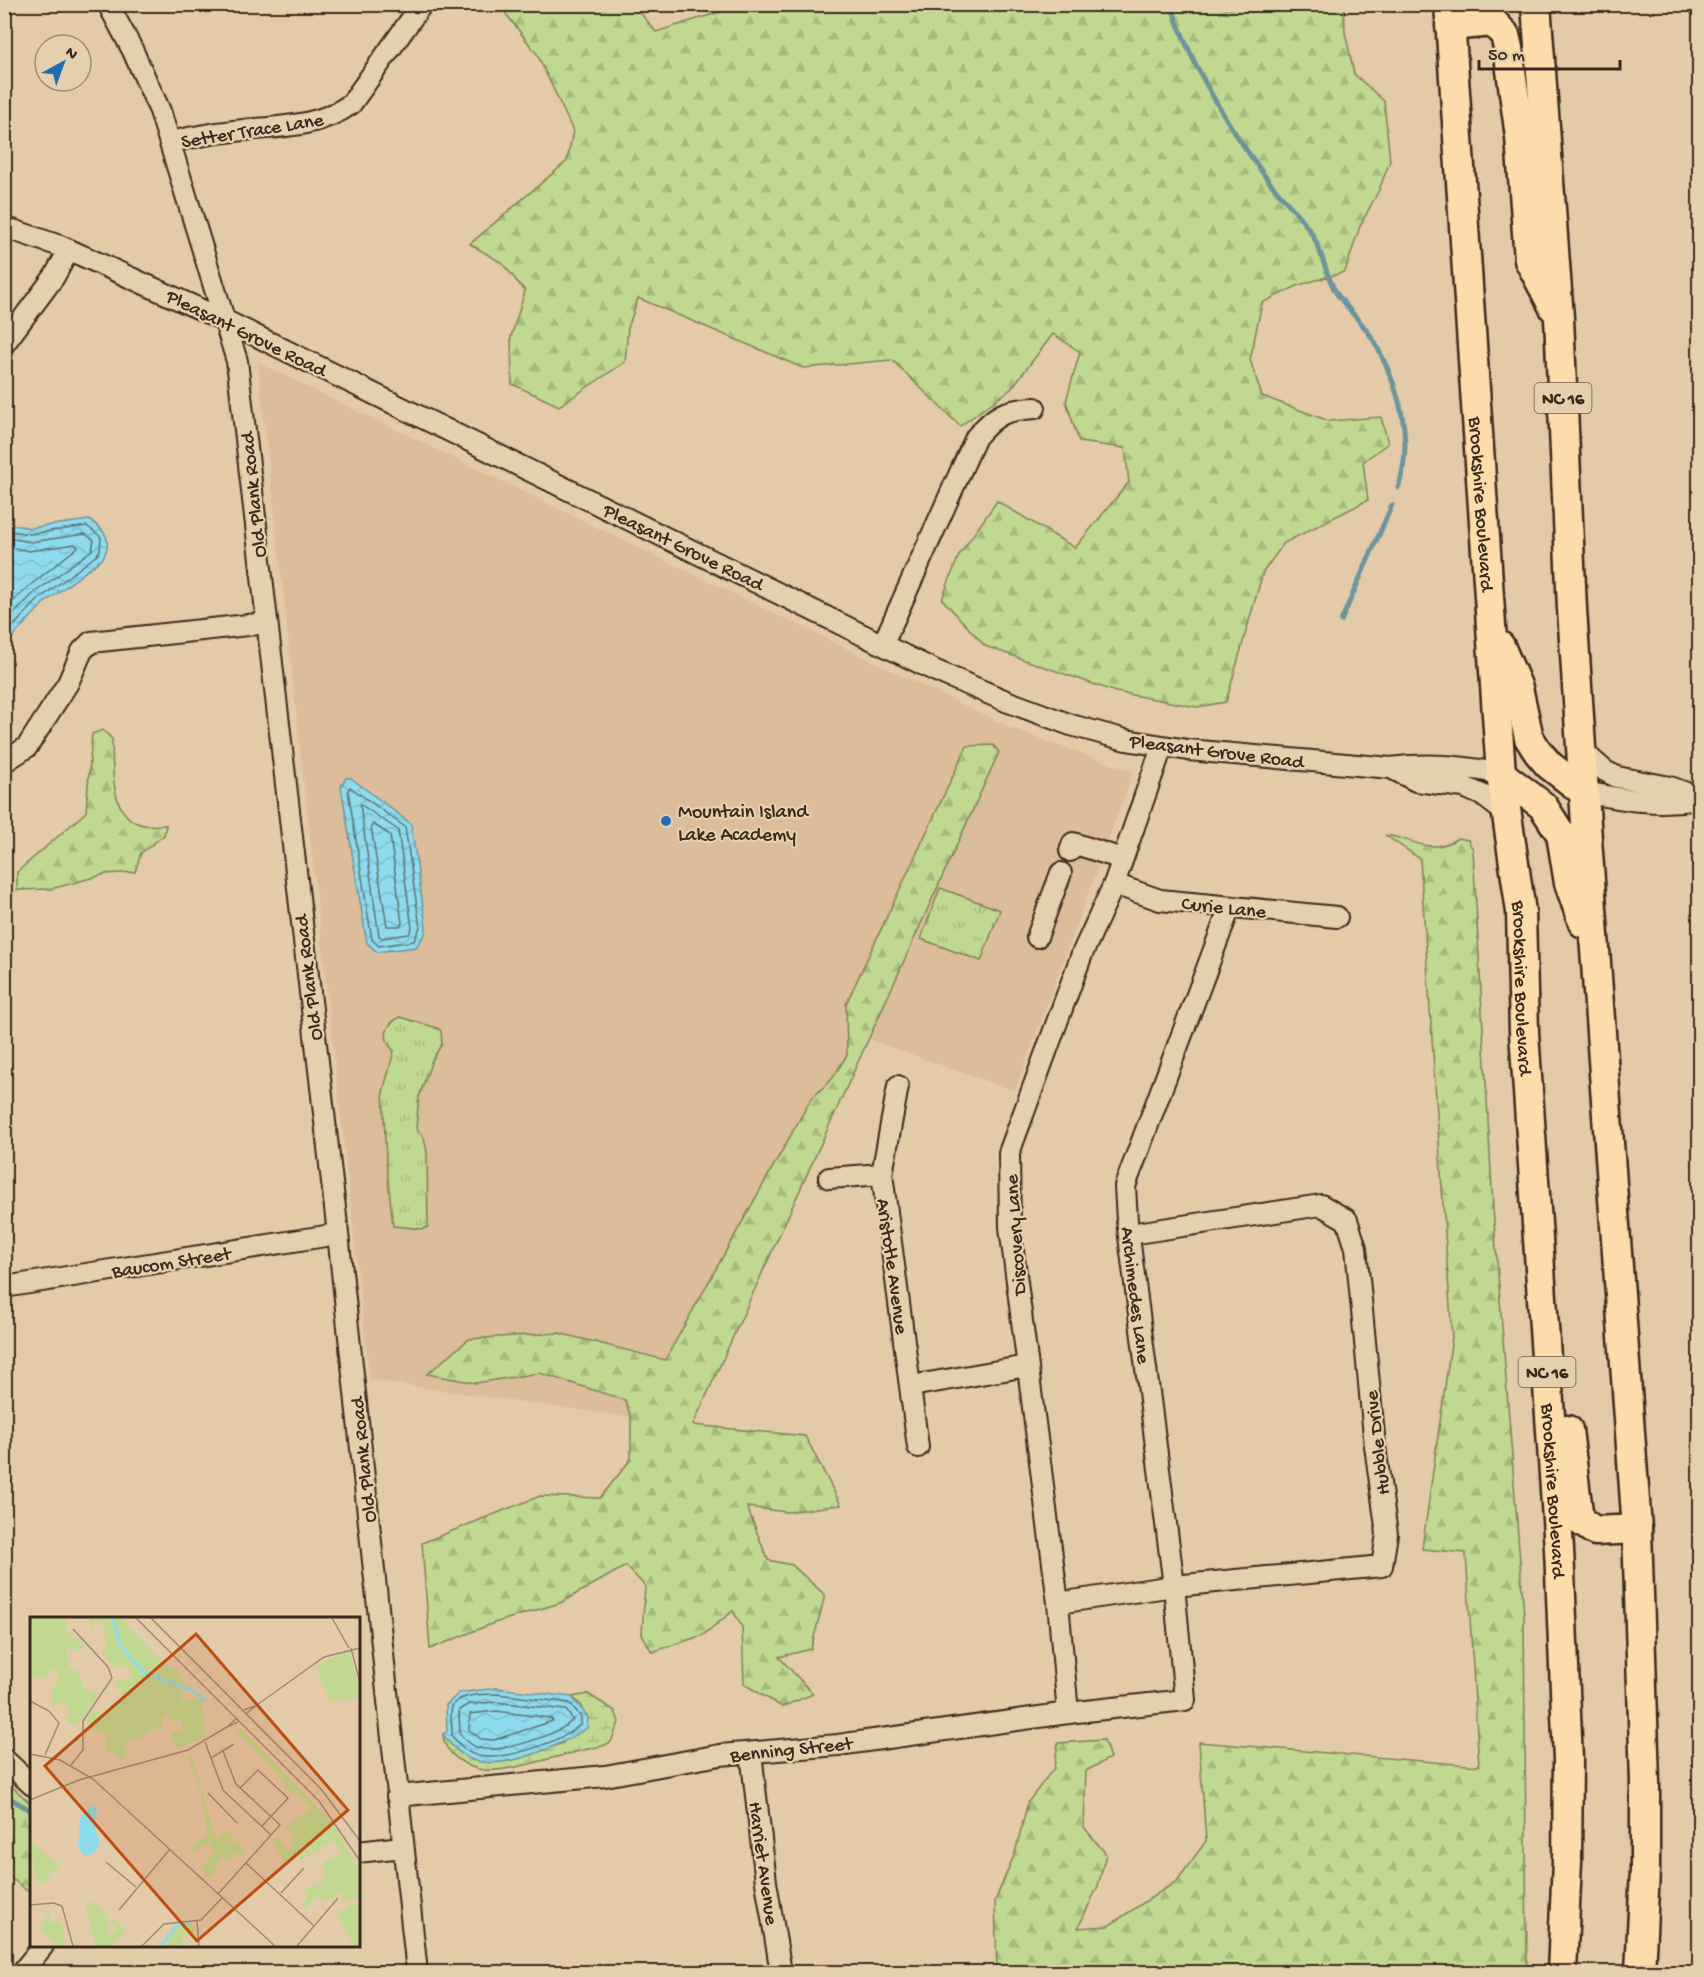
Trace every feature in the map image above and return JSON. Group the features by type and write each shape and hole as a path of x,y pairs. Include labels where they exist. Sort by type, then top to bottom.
{"highway":[{"name":"NC 16","path":"1536,4 1559,318 1581,750 1637,1529 1646,1870 1640,1972"},
{"path":"1449,15 1493,22 1505,34 1520,136 1529,260 1559,318"},
{"name":"Brookshire Boulevard","path":"1449,15 1501,774 1521,912 1524,1032 1559,1550 1568,1760 1567,1872 1562,1972"},
{"path":"1491,625 1518,688 1529,738 1549,765 1584,792"},
{"path":"1501,774 1543,806 1561,834 1569,883 1597,962"},
{"path":"1537,1223 1552,1243 1562,1380 1579,1520 1595,1531 1637,1529"}],"street":[{"name":"Old Plank Road","path":"108,4 132,49 170,142 237,361 338,1234 417,1972"},
{"name":"Setter Trace Lane","path":"170,142 225,132 317,122 337,114 351,104 423,4"},
{"name":"Pleasant Grove Road","path":"4,227 69,250 226,321 883,644 1006,701 1071,725 1162,747 1391,768 1418,764 1469,767 1501,774"},
{"path":"4,344 54,277 69,250"},
{"path":"883,644 976,437 991,420 1009,409 1035,408"},
{"path":"4,762 27,747 68,683 82,651 91,642 267,623"},
{"name":"Discovery Lane","path":"1068,1713 1058,1603 1010,1227 1009,1154 1082,954 1114,884 1162,747"},
{"path":"1581,750 1605,771 1617,777 1670,787 1700,798"},
{"name":"Pleasant Grove Road","path":"1391,768 1416,780 1464,787 1482,795 1507,814"},
{"path":"1584,792 1646,803 1668,804 1700,798"},
{"path":"1070,850 1073,843 1122,859"},
{"path":"1037,937 1061,873"},
{"name":"Curie Lane","path":"1114,884 1160,900 1337,917"},
{"name":"Archimedes Lane","path":"1185,1700 1174,1586 1125,1186 1230,907"},
{"name":"Aristotle Avenue","path":"898,1086 882,1174 918,1447"},
{"path":"829,1178 882,1174"},
{"name":"Hubble Drive","path":"1058,1603 1174,1586 1382,1566 1387,1534 1375,1446 1356,1248 1347,1220 1321,1205 1130,1234"},
{"name":"Baucom Street","path":"4,1287 338,1234"},
{"path":"911,1386 1027,1366"},
{"name":"Benning Street","path":"397,1796 605,1776 720,1755 838,1745 1068,1713 1185,1700"},
{"name":"Harriet Avenue","path":"751,1753 766,1882 781,1972"},
{"path":"4,1759 30,1783"},
{"path":"360,1852 402,1847"},
{"path":"22,1972 42,1947"}],"shaded area":[{"path":"258,363 1010,728 1133,772 1015,1091 868,1039 693,1426 370,1380"}],"green space":[{"path":"502,5 634,5 656,32 726,10 729,5 1344,5 1345,32 1354,74 1384,101 1390,161 1379,190 1360,226 1345,272 1299,285 1262,303 1250,360 1262,396 1329,421 1381,417 1388,443 1363,462 1368,500 1284,543 1263,572 1226,702 1197,707 1116,692 985,646 942,599 959,555 997,501 1075,548 1129,482 1125,448 1079,442 1066,401 1080,352 1053,334 1011,389 960,426 892,360 803,368 638,298 628,328 625,362 559,406 512,384 511,337 525,291 502,263 470,244 567,161 573,131 537,54 506,14"},
{"path":"103,730 112,739 114,786 121,808 128,817 140,824 166,825 164,835 141,853 135,872 106,874 51,889 17,890 17,872 86,812 92,734"},
{"path":"993,745 999,752 693,1425 805,1436 841,1505 787,1512 747,1507 768,1560 792,1565 825,1595 811,1649 779,1657 813,1694 782,1707 744,1684 742,1627 733,1611 703,1635 652,1652 642,1634 645,1586 626,1566 560,1603 494,1623 430,1649 422,1543 540,1496 600,1498 631,1459 631,1417 625,1400 540,1373 476,1383 427,1374 469,1339 559,1333 665,1360 811,1099 832,1079 847,1055 846,1004 967,746"},
{"path":"1385,835 1431,846 1439,846 1458,838 1468,840 1473,850 1493,1208 1524,1615 1527,1972 997,1972 995,1901 1015,1853 1028,1802 1054,1768 1058,1743 1104,1740 1110,1758 1086,1771 1084,1827 1106,1854 1098,1886 1078,1928 1108,1926 1177,1881 1206,1841 1199,1742 1479,1766 1466,1553 1422,1549 1452,1337 1420,859"},
{"path":"940,888 1000,910 981,961 921,939"},
{"path":"400,1017 441,1031 442,1044 432,1060 419,1097 416,1128 424,1138 427,1152 428,1227 424,1229 393,1226 386,1160 383,1092 394,1051 387,1041 386,1032 391,1024"},
{"path":"588,1694 615,1711 619,1722 611,1742 603,1746 525,1765 483,1770 463,1763 451,1753 444,1741 443,1735 456,1749 470,1757 485,1761 500,1762 531,1754 563,1743 582,1706 572,1697"},
{"path":"4,1779 30,1803 30,1893 5,1873"}],"water":[{"path":"89,520 106,536 106,553 102,559 43,604 5,645 5,523 30,528"},
{"path":"346,778 351,778 411,824 426,927 425,934 416,947 377,952 367,943 341,786"},
{"path":"497,1688 572,1697 588,1717 587,1728 563,1742 518,1759 489,1763 466,1757 443,1735 447,1731 446,1705 459,1693"}],"waterway":[{"path":"1171,4 1198,70 1222,112 1248,153 1313,236 1337,294 1370,335 1383,358 1397,394 1404,431 1405,450 1398,488"},
{"path":"1341,621 1392,505"},
{"path":"4,1795 30,1810"}],"place":[{"name":"Mountain Island Lake Academy","path":"666,821"}]}
